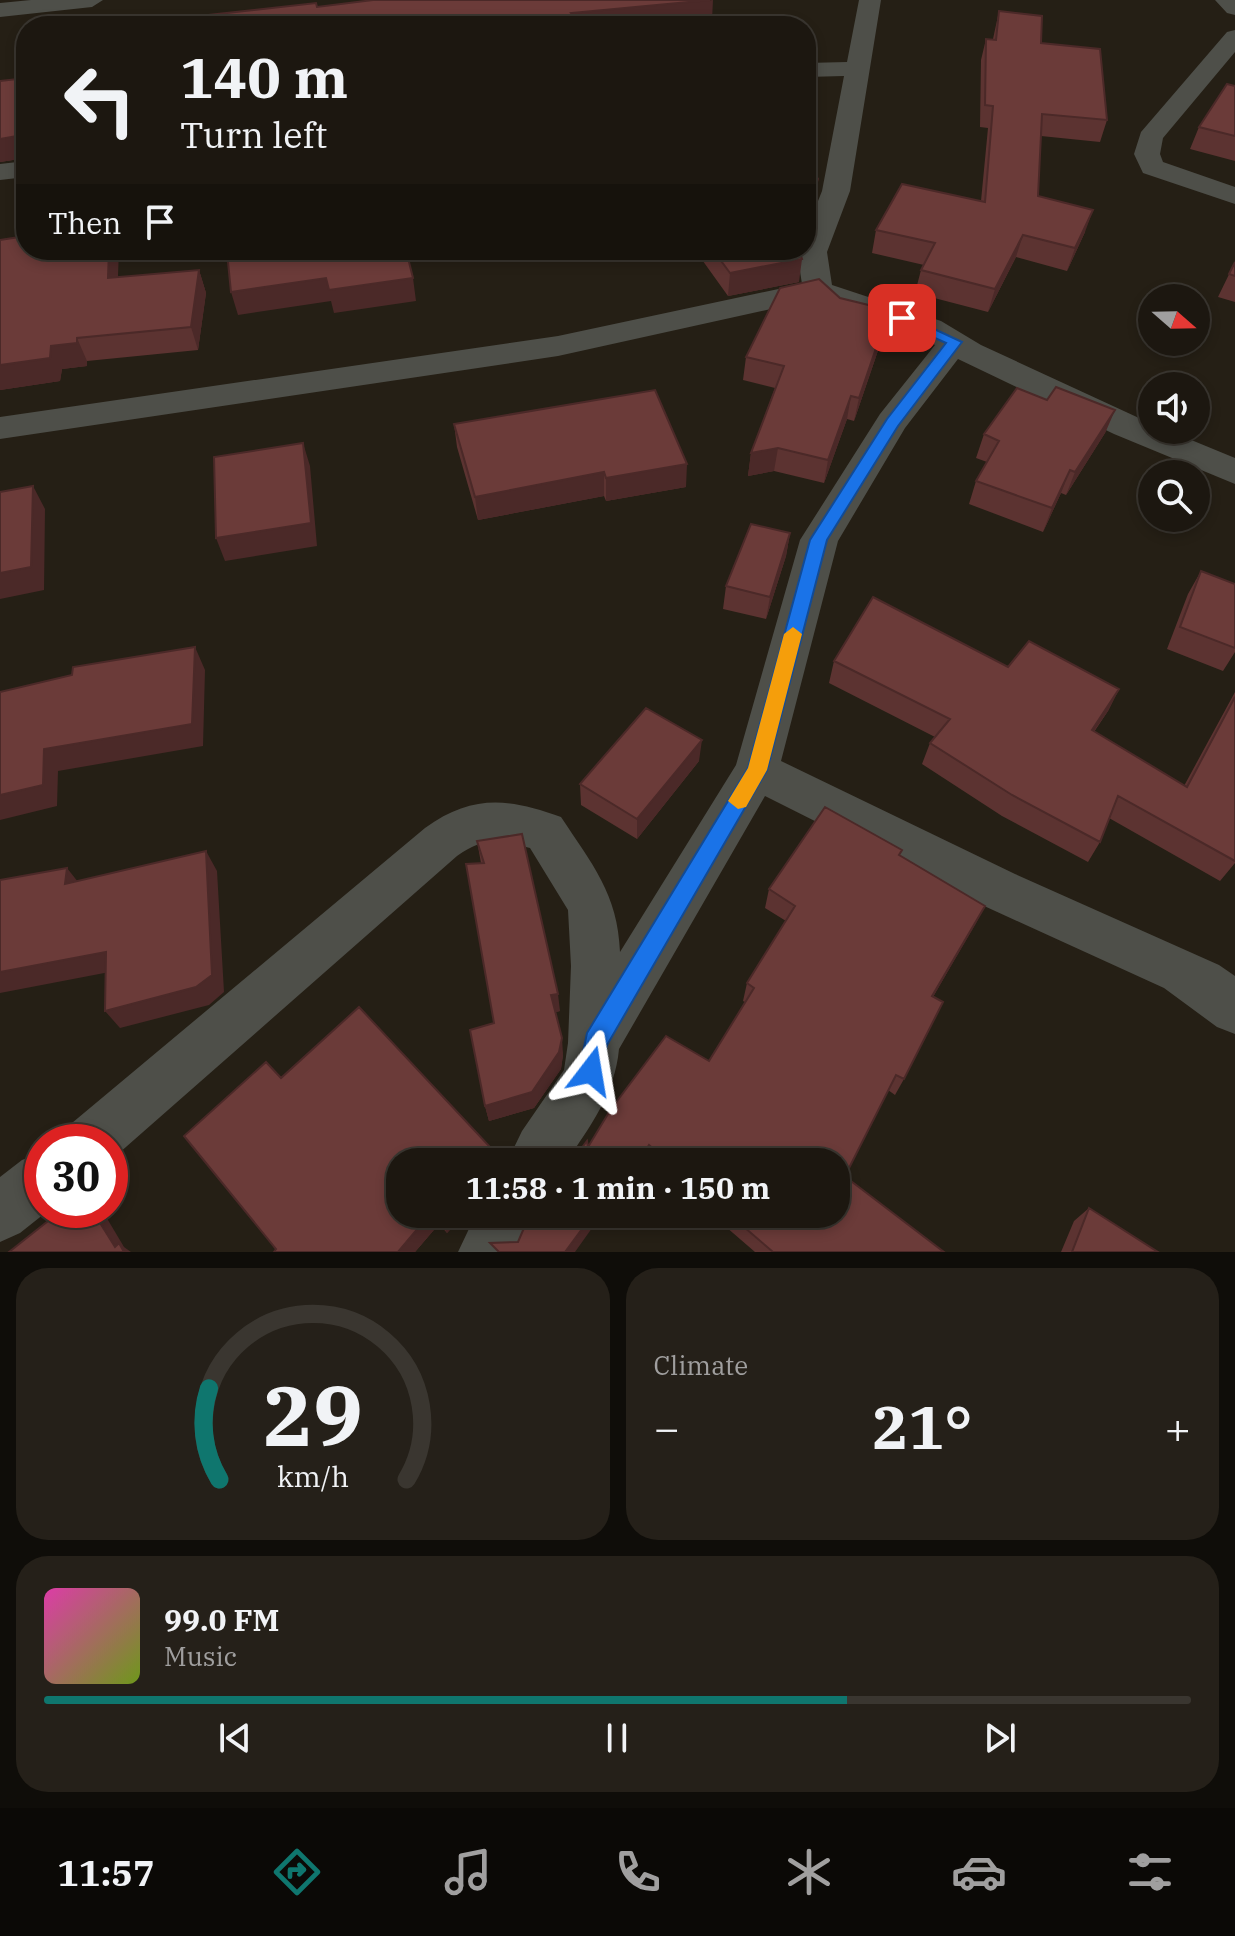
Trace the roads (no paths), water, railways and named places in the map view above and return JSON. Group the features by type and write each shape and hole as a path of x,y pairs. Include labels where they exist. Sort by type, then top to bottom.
{"street":[{"path":"0,10 92,0"},
{"path":"816,242 836,191 870,0"},
{"path":"1226,0 1235,8"},
{"path":"1235,37 1150,137 1147,154 1152,167 1235,196"},
{"path":"816,70 858,69"},
{"path":"813,260 818,290"},
{"path":"0,428 558,346 818,290 930,328 1126,426 1235,472"},
{"path":"595,1042 757,770 819,540 892,422 954,342"},
{"path":"757,770 1082,928 1165,963 1220,993 1235,1009"},
{"path":"112,1124 465,823 487,820 545,831 592,908 595,1042 591,1071 572,1111 543,1148"},
{"path":"0,1213 24,1194"},
{"path":"487,1252 500,1228"}]}
